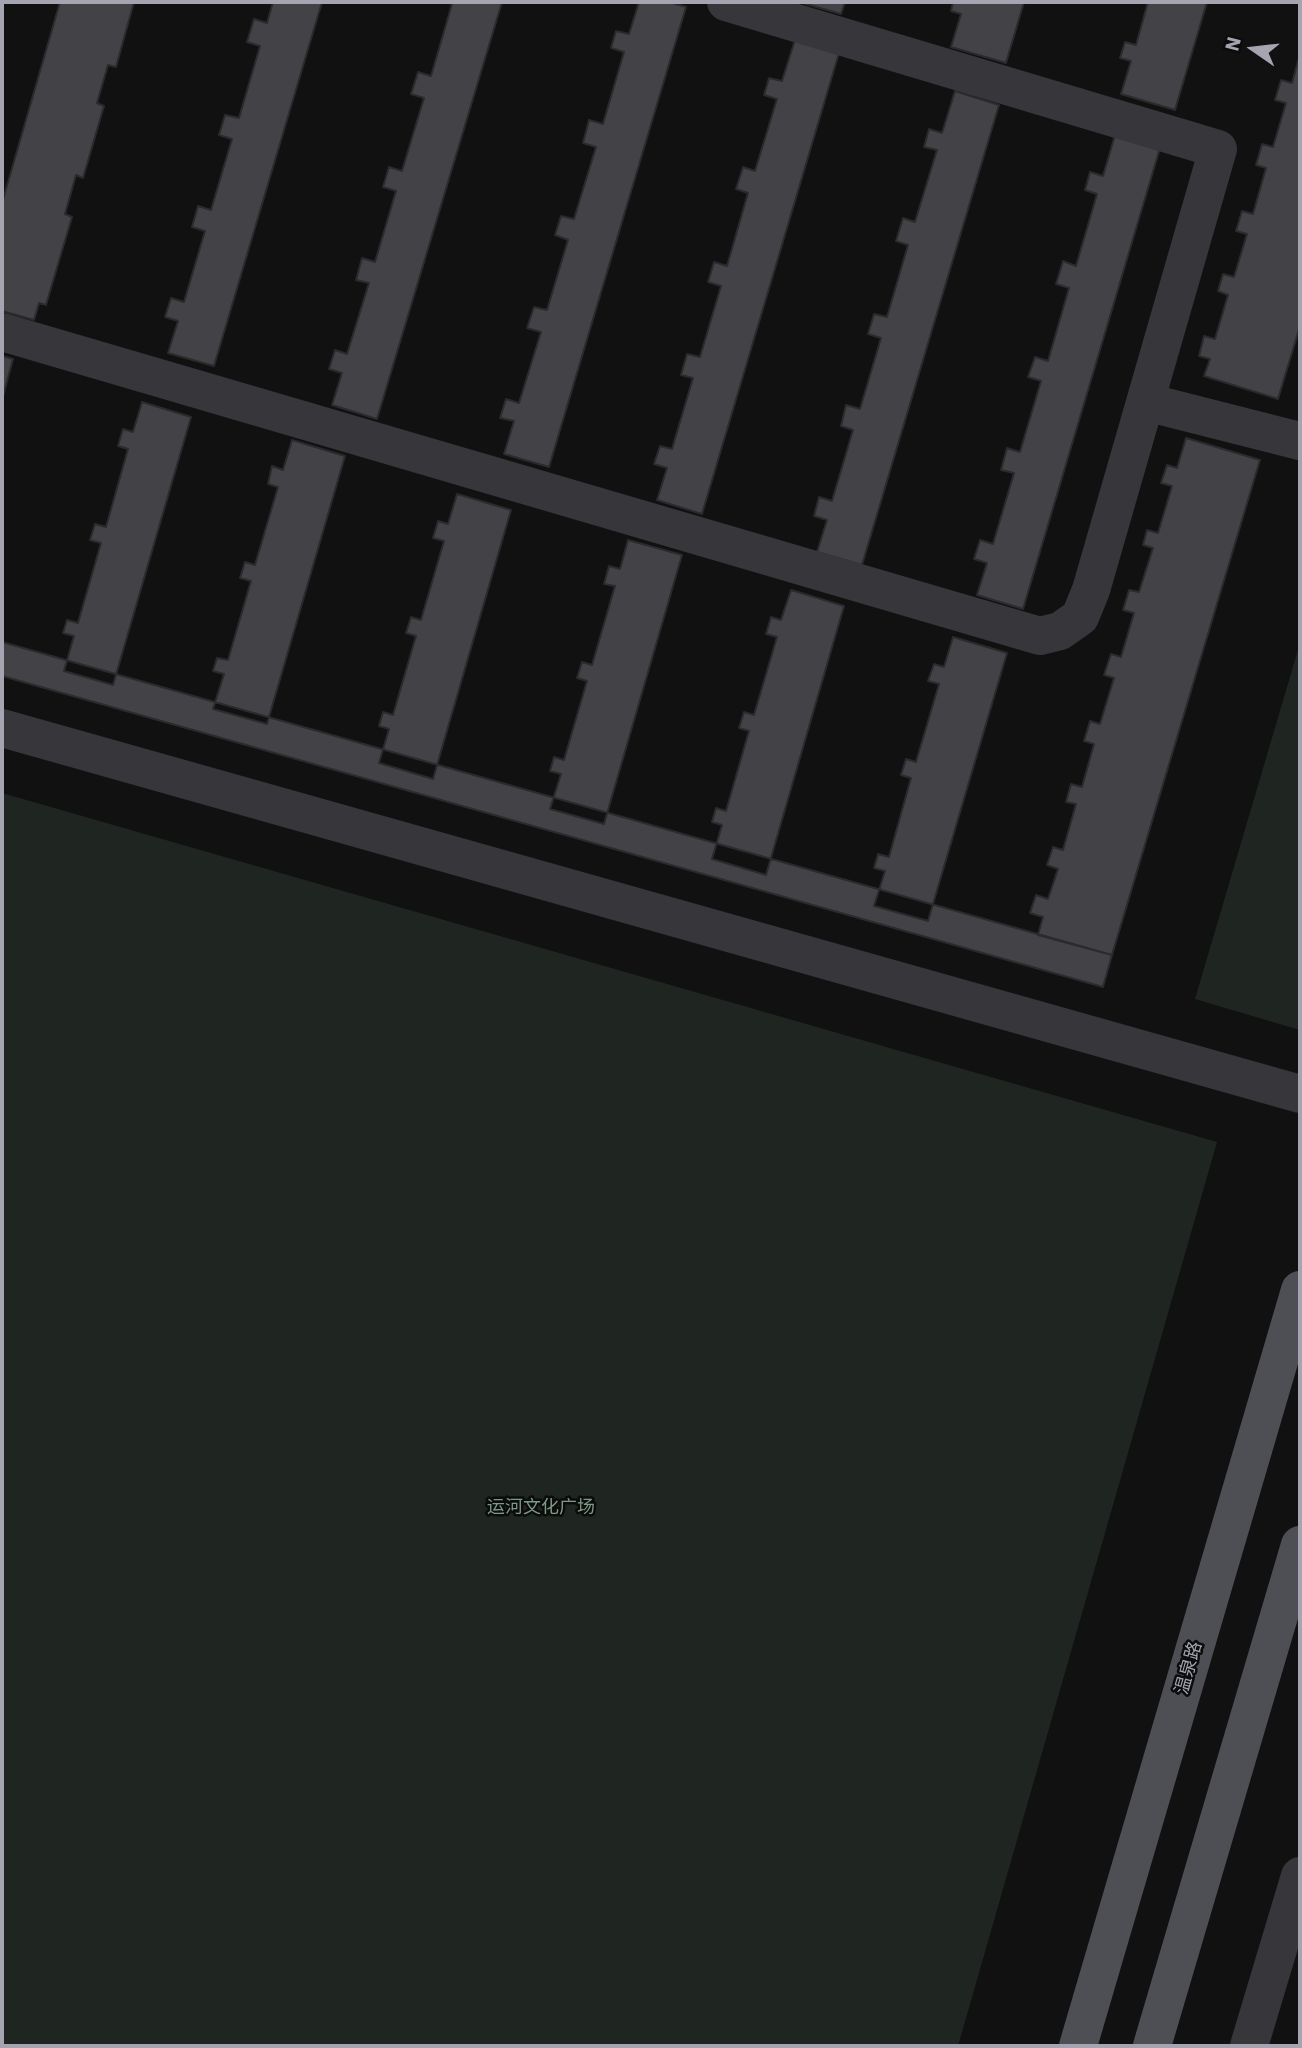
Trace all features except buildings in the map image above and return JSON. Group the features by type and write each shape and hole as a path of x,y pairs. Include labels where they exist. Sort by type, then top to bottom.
{"main road":[{"name":"温泉路","path":"1078,2046 1300,1290"},
{"path":"1152,2046 1300,1545"}],"street":[{"path":"2,332 1040,636 1060,631 1080,617 1091,590 1218,149 726,2"},
{"path":"1146,402 1300,441"},
{"path":"2,728 1300,1094"},
{"path":"1249,2046 1300,1876"}],"green space":[{"path":"1300,643 1300,1030 1195,999"},
{"name":"运河文化广场","path":"2,793 1217,1142 958,2046 2,2046"}]}
